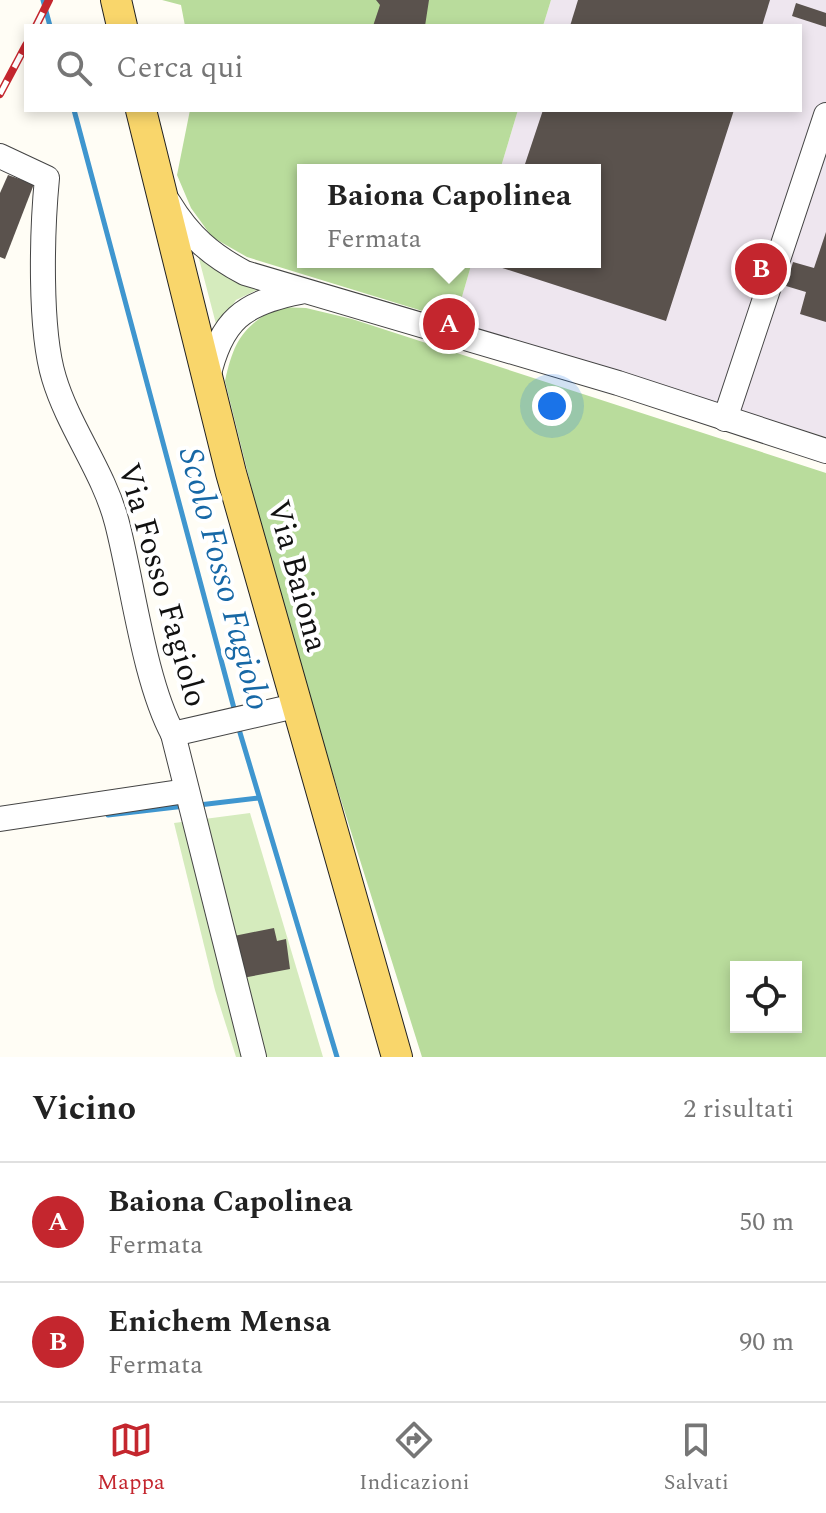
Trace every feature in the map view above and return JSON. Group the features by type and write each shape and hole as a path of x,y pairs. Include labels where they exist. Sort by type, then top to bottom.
{"main road":[{"path":"116,0 122,24"},
{"name":"Via Baiona","path":"141,112 208,378 281,710 397,1057"}],"street":[{"path":"725,419 826,115"},
{"name":"Via Fosso Fagiolo","path":"0,156 47,178 44,215 46,340 54,379 116,519 157,689 173,734 254,1057"},
{"path":"160,187 182,225 212,255 245,273 618,383 826,451"},
{"path":"208,378 215,348 230,323 249,306 268,298 303,291"},
{"name":"Via Fosso Fagiolo","path":"173,734 281,710"},
{"path":"0,819 189,801"}],"shaded area":[{"path":"551,0 826,0 826,437 455,321 470,268 601,268 601,164 502,164 517,112 802,112 802,24 544,24"}],"green space":[{"path":"162,0 551,0 544,24 185,24 181,5"},
{"path":"190,112 517,112 502,164 297,164 297,268 470,268 455,321 247,257 212,237 191,208 177,175"},
{"path":"198,255 259,289 236,300 223,320 216,324"},
{"path":"278,307 306,308 352,319 826,473 826,1057 422,1057 284,619 225,381 236,345 256,321"},
{"path":"250,813 323,1057 236,1057 215,990 174,823"}],"building":[{"path":"376,0 429,0 425,24 374,24 380,5"},
{"path":"578,0 770,0 763,24 571,24"},
{"path":"796,3 826,13 826,27 792,16"},
{"path":"542,112 733,112 666,321 502,268 601,268 601,164 525,164"},
{"path":"8,175 34,184 5,259 0,257 0,193"},
{"path":"826,232 826,322 800,314 806,292 786,286 793,262 814,268"},
{"path":"274,928 277,941 286,939 290,969 237,979 229,937"}],"waterway":[{"name":"Scolo Fosso Fagiolo","path":"43,0 49,24"},
{"name":"Scolo Fosso Fagiolo","path":"75,112 235,712"},
{"name":"Scolo Fosso Fagiolo","path":"238,726 337,1057"},
{"path":"199,805 259,798"},
{"path":"108,815 185,806"}],"railway":[{"path":"37,24 49,0"},
{"path":"0,94 24,49"}],"place":[{"name":"Enichem Mensa","path":"761,269"},
{"name":"Baiona Capolinea","path":"449,324"}]}
